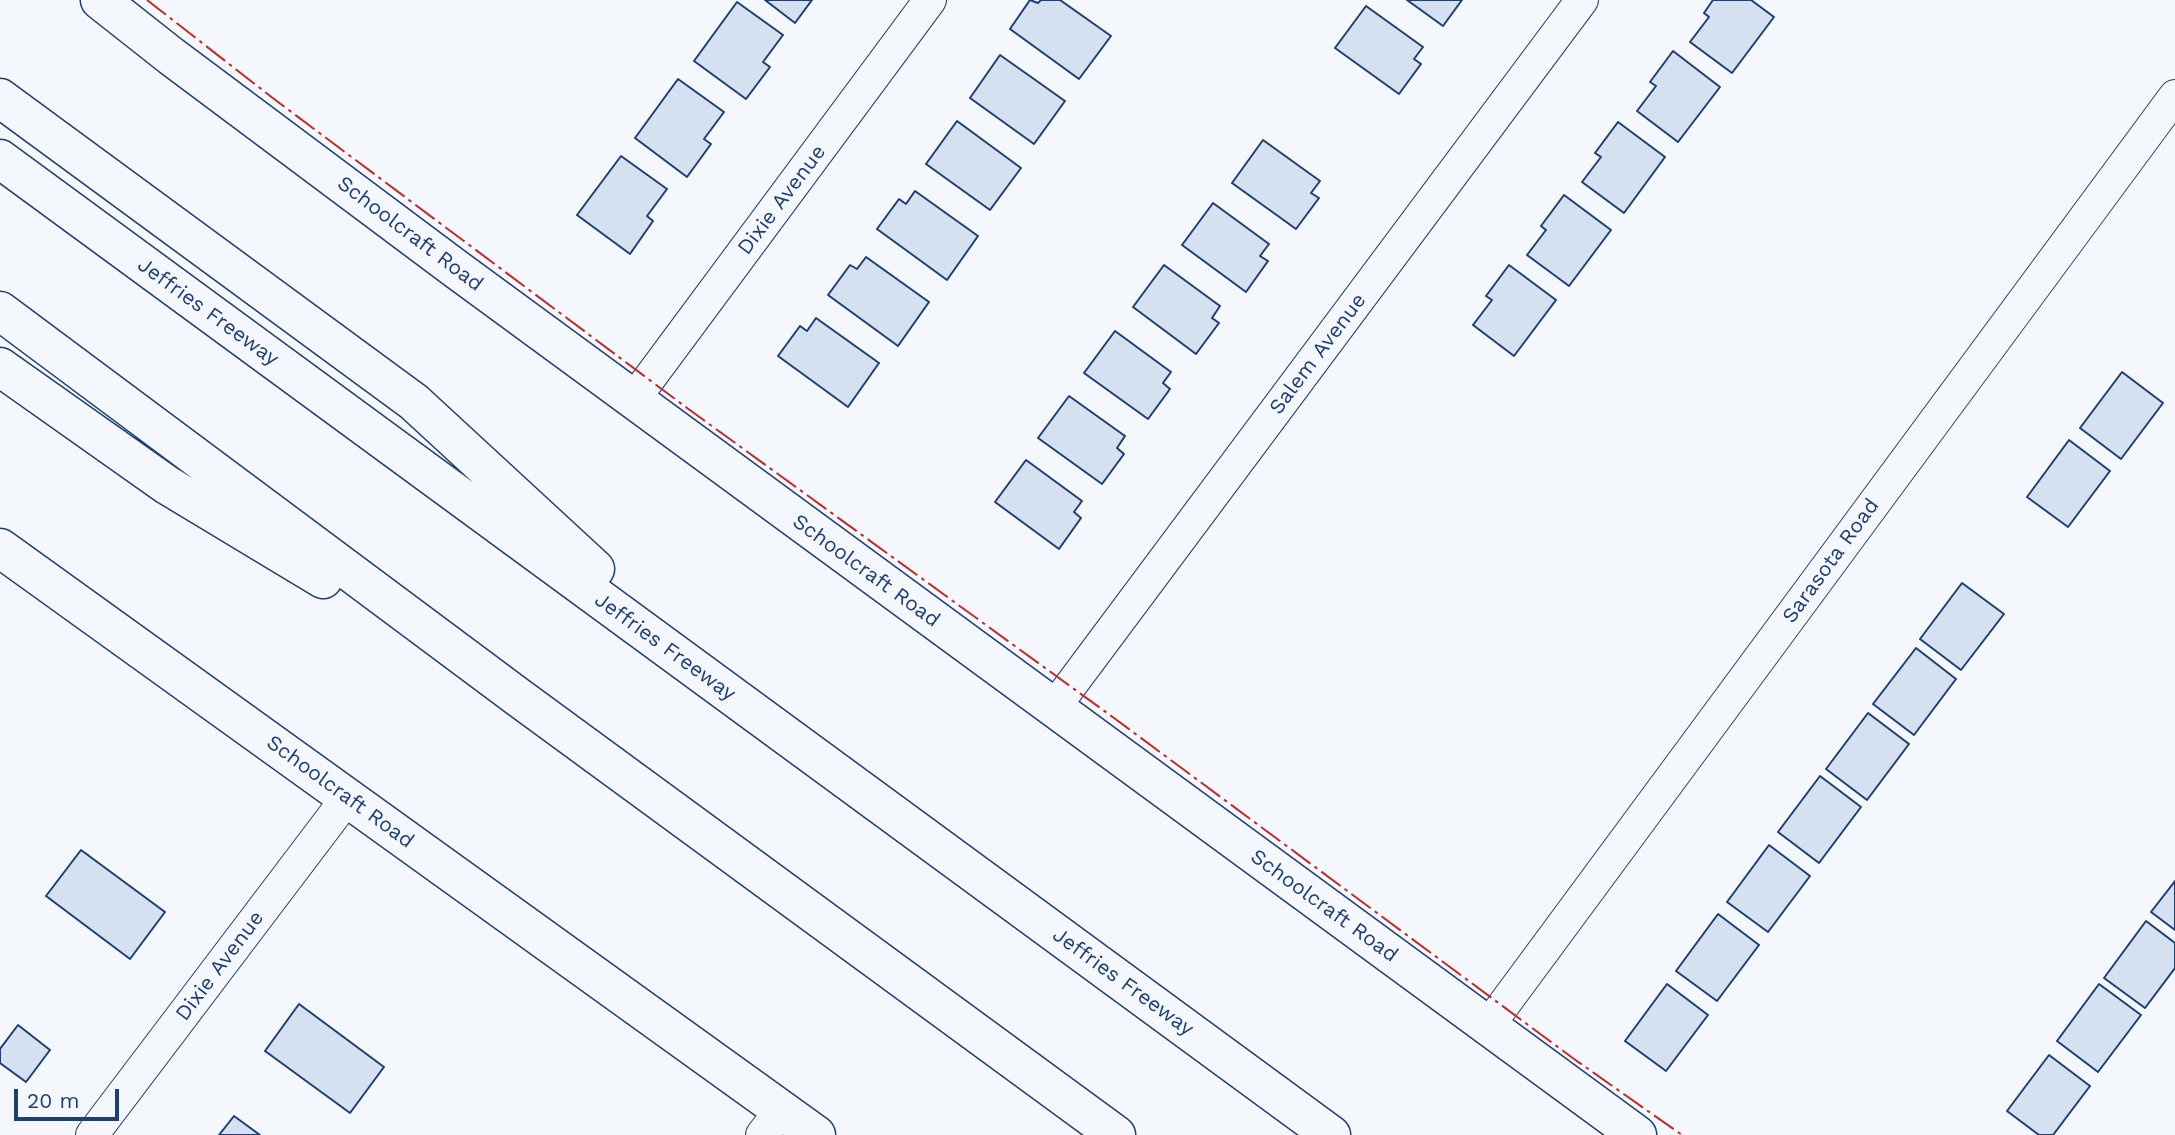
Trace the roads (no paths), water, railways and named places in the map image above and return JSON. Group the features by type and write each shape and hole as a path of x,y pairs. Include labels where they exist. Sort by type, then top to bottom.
{"main road":[{"name":"Schoolcraft Road","path":"100,0 423,244 1053,709 1637,1135"},
{"path":"0,98 414,402 730,694"},
{"name":"Jeffries Freeway","path":"0,159 1331,1135"},
{"path":"0,312 517,696 1116,1135"},
{"path":"0,367 167,485 517,696"},
{"name":"Schoolcraft Road","path":"0,548 348,797 772,1122 816,1135"}],"street":[{"name":"Dixie Avenue","path":"634,399 930,0"},
{"name":"Salem Avenue","path":"1053,709 1582,0"},
{"name":"Sarasota Road","path":"1488,1026 2175,96"},
{"name":"Dixie Avenue","path":"92,1135 348,797"}]}
